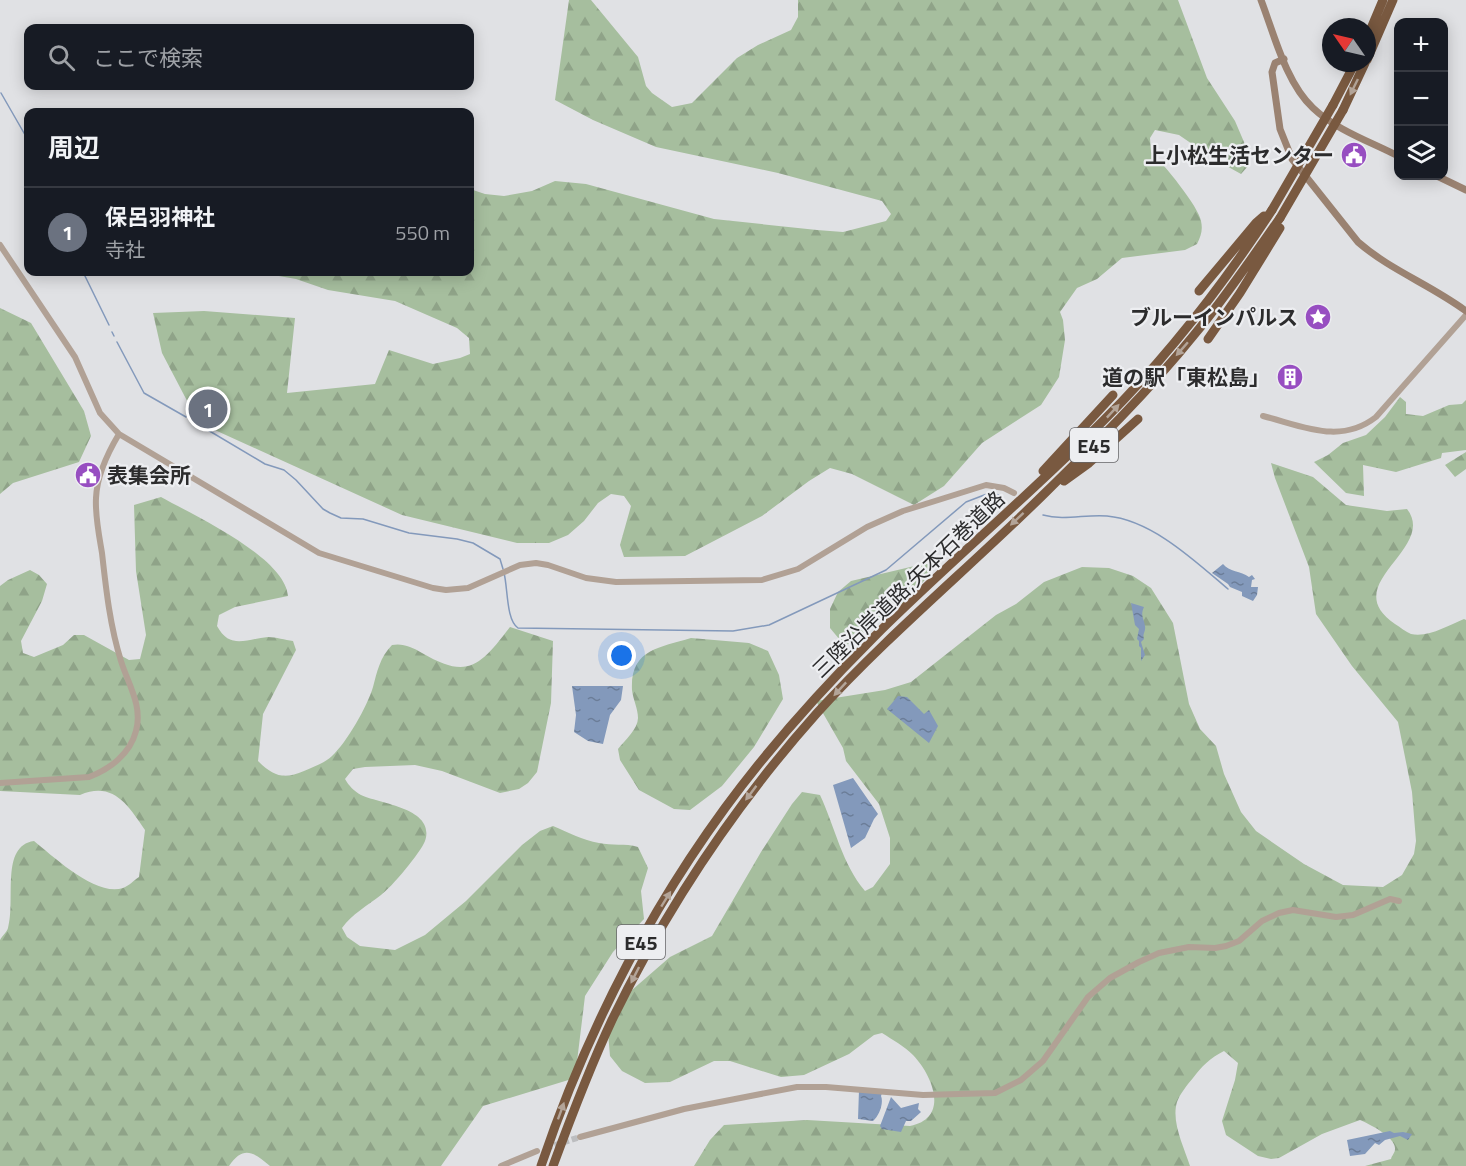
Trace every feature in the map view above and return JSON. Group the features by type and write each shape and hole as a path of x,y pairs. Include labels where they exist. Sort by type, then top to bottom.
{"highway":[{"path":"1375,18 1383,0"},
{"name":"三陸沿岸道路;矢本石巻道路","path":"1376,38 1393,0"},
{"name":"三陸沿岸道路;矢本石巻道路","path":"541,1166 571,1084 629,963 693,856 724,810 779,740 872,639 1081,443 1138,384 1188,327 1226,278 1272,210 1350,72"},
{"name":"三陸沿岸道路;矢本石巻道路","path":"553,1166 602,1043 639,968 702,862 733,817 788,747 880,647 1042,496 1164,370 1235,284 1282,219 1343,110 1361,72"},
{"path":"1199,291 1256,223 1272,210"},
{"path":"1208,339 1240,293 1282,219"},
{"path":"968,549 1113,395"},
{"path":"1042,496 1089,463 1138,419"}],"main road":[{"path":"1262,0 1297,87 1314,109 1342,127 1394,154"},
{"path":"1284,59 1275,63 1272,72 1280,129 1292,159 1358,242 1411,279 1442,294 1466,311"},
{"path":"1445,180 1466,190"}],"street":[{"path":"0,245 75,357 100,413 119,434 319,553 433,588 446,590 468,588 520,565 536,563 586,578 616,582 762,580 798,569 867,527 903,511 986,486 1004,488 1014,492"},
{"path":"1263,416 1325,432 1339,433 1360,428 1376,417 1466,315"},
{"path":"0,783 89,777 100,773 123,755 136,731 137,705 122,663 110,617 96,499 100,472 119,434"},
{"path":"580,1137 684,1109 797,1087 826,1087 923,1095 995,1093 1021,1080 1043,1060 1088,997 1110,978 1139,962 1159,953 1189,947 1215,948 1232,943 1252,932 1262,921 1279,913 1293,910 1336,917 1353,915 1390,898 1399,901"},
{"path":"501,1166 537,1151"}],"green space":[{"path":"569,0 591,0 638,57 646,86 672,107 692,103 737,58 758,45 791,30 798,17 798,0 1178,0 1207,78 1235,121 1244,142 1249,165 1241,174 1179,135 1155,130 1150,138 1151,152 1180,185 1199,214 1202,230 1197,244 1185,250 1122,258 1097,279 1077,288 1060,312 1065,340 1059,377 1041,405 982,443 944,486 914,505 852,474 830,468 762,516 685,556 624,557 620,545 631,506 624,496 611,494 598,503 584,521 568,535 549,543 517,543 402,515 217,431 195,416 162,353 153,313 204,311 295,318 287,393 375,384 389,350 433,364 470,354 469,338 457,328 395,301 328,290 296,279 279,276 474,276 474,190 504,196 532,191 555,181 586,184 714,219 843,232 886,221 891,214 882,201 778,173 656,147 593,120 555,100"},
{"path":"0,308 31,323 84,411 91,436 79,462 13,483 0,494"},
{"path":"1400,397 1406,402 1406,414 1423,416 1449,405 1462,404 1466,400 1466,450 1442,453 1441,458 1396,472 1363,465 1364,496 1346,493 1314,462 1328,455 1343,443 1366,435 1385,417"},
{"path":"1466,452 1466,469 1455,477 1445,465"},
{"path":"1271,463 1313,477 1346,505 1387,511 1407,509 1413,524 1410,538 1381,581 1376,595 1380,609 1395,624 1411,634 1418,635 1431,633 1466,620 1466,1166 1365,1166 1391,1159 1395,1149 1387,1136 1360,1120 1322,1134 1279,1158 1258,1156 1226,1135 1222,1121 1238,1063 1224,1051 1210,1059 1177,1102 1177,1126 1190,1166 694,1166 710,1140 724,1125 807,1120 910,1126 922,1122 930,1114 934,1106 934,1095 927,1074 910,1052 882,1033 874,1035 849,1054 804,1075 781,1077 730,1061 714,1061 670,1082 645,1083 622,1071 610,1056 608,1033 632,990 670,957 712,936 761,852 802,792 820,795 850,869 865,891 873,887 890,864 890,838 879,804 846,761 843,748 816,701 885,690 911,682 996,615 1016,604 1044,582 1082,567 1109,568 1133,576 1151,588 1173,623 1189,704 1200,729 1216,746 1224,774 1241,812 1256,831 1304,864 1343,885 1383,887 1402,875 1414,854 1416,841 1412,792 1398,722 1352,666 1316,614 1309,567"},
{"path":"161,497 255,552 283,581 288,596 235,607 219,615 217,626 227,638 233,641 274,637 293,641 296,650 263,714 258,761 279,775 297,774 326,761 338,750 361,714 382,660 392,645 407,646 451,666 462,667 472,665 481,659 510,627 553,641 551,703 537,772 528,783 519,789 500,793 442,771 415,765 353,769 345,779 361,795 415,814 422,821 426,830 425,841 398,878 342,928 347,937 360,946 395,950 425,935 466,901 522,845 540,831 553,826 593,842 638,847 648,868 641,891 644,919 613,952 585,996 575,1078 483,1106 441,1166 270,1166 254,1154 244,1153 234,1159 229,1166 0,1166 0,940 8,928 11,876 17,853 23,845 34,841 88,881 101,887 123,888 139,877 145,830 126,804 111,793 92,791 80,795 0,791 0,586 30,570 39,575 47,584 42,601 21,641 23,653 34,657 63,645 74,635 84,635 129,660 140,659 146,635 136,571 134,505"},
{"path":"940,560 909,600 845,646 830,628 830,609 838,592 851,581"},
{"path":"691,638 749,643 768,651 779,675 783,699 754,747 722,786 690,810 674,809 639,790 620,760 618,749 634,730 637,722 632,690 633,676 641,658 658,648"}],"water":[{"path":"1223,564 1228,569 1249,577 1252,575 1255,579 1252,580 1251,587 1258,587 1253,601 1242,596 1242,592 1230,587 1212,573"},
{"path":"1131,603 1144,607 1142,615 1145,628 1144,639 1141,642 1145,655 1141,661 1141,648 1137,639 1139,629 1135,625"},
{"path":"572,686 623,686 621,700 610,715 603,744 588,741 574,732 576,715"},
{"path":"898,696 907,697 924,714 929,710 938,726 929,743 887,709"},
{"path":"853,778 878,814 865,838 851,848 833,785"},
{"path":"859,1090 882,1093 880,1109 873,1121 858,1119"},
{"path":"891,1097 901,1108 919,1103 918,1109 921,1112 911,1121 906,1121 901,1132 882,1129 880,1126"},
{"path":"1390,1131 1412,1134 1408,1140 1400,1136 1385,1140 1379,1145 1375,1143 1365,1154 1350,1156 1347,1140"}],"waterway":[{"path":"1,93 24,133"},
{"path":"85,276 109,325"},
{"path":"112,332 114,336"},
{"path":"117,342 144,393 186,417"},
{"path":"191,420 265,464 284,470 323,509 330,513 341,518 363,519 409,533 473,543 500,559 503,569"},
{"path":"504,573 509,611 518,628 733,631 769,625 886,570 966,502 992,492 1000,496"},
{"path":"1043,515 1051,517 1107,516 1140,525 1172,544 1228,589"}],"tunnel":[{"path":"546,1148 580,1137"}],"place":[{"name":"上小松生活センター","path":"1354,155"},
{"name":"ブルーインパルス","path":"1318,317"},
{"name":"道の駅「東松島」","path":"1290,377"},
{"name":"保呂羽神社","path":"208,409"},
{"name":"表集会所","path":"88,475"}]}
